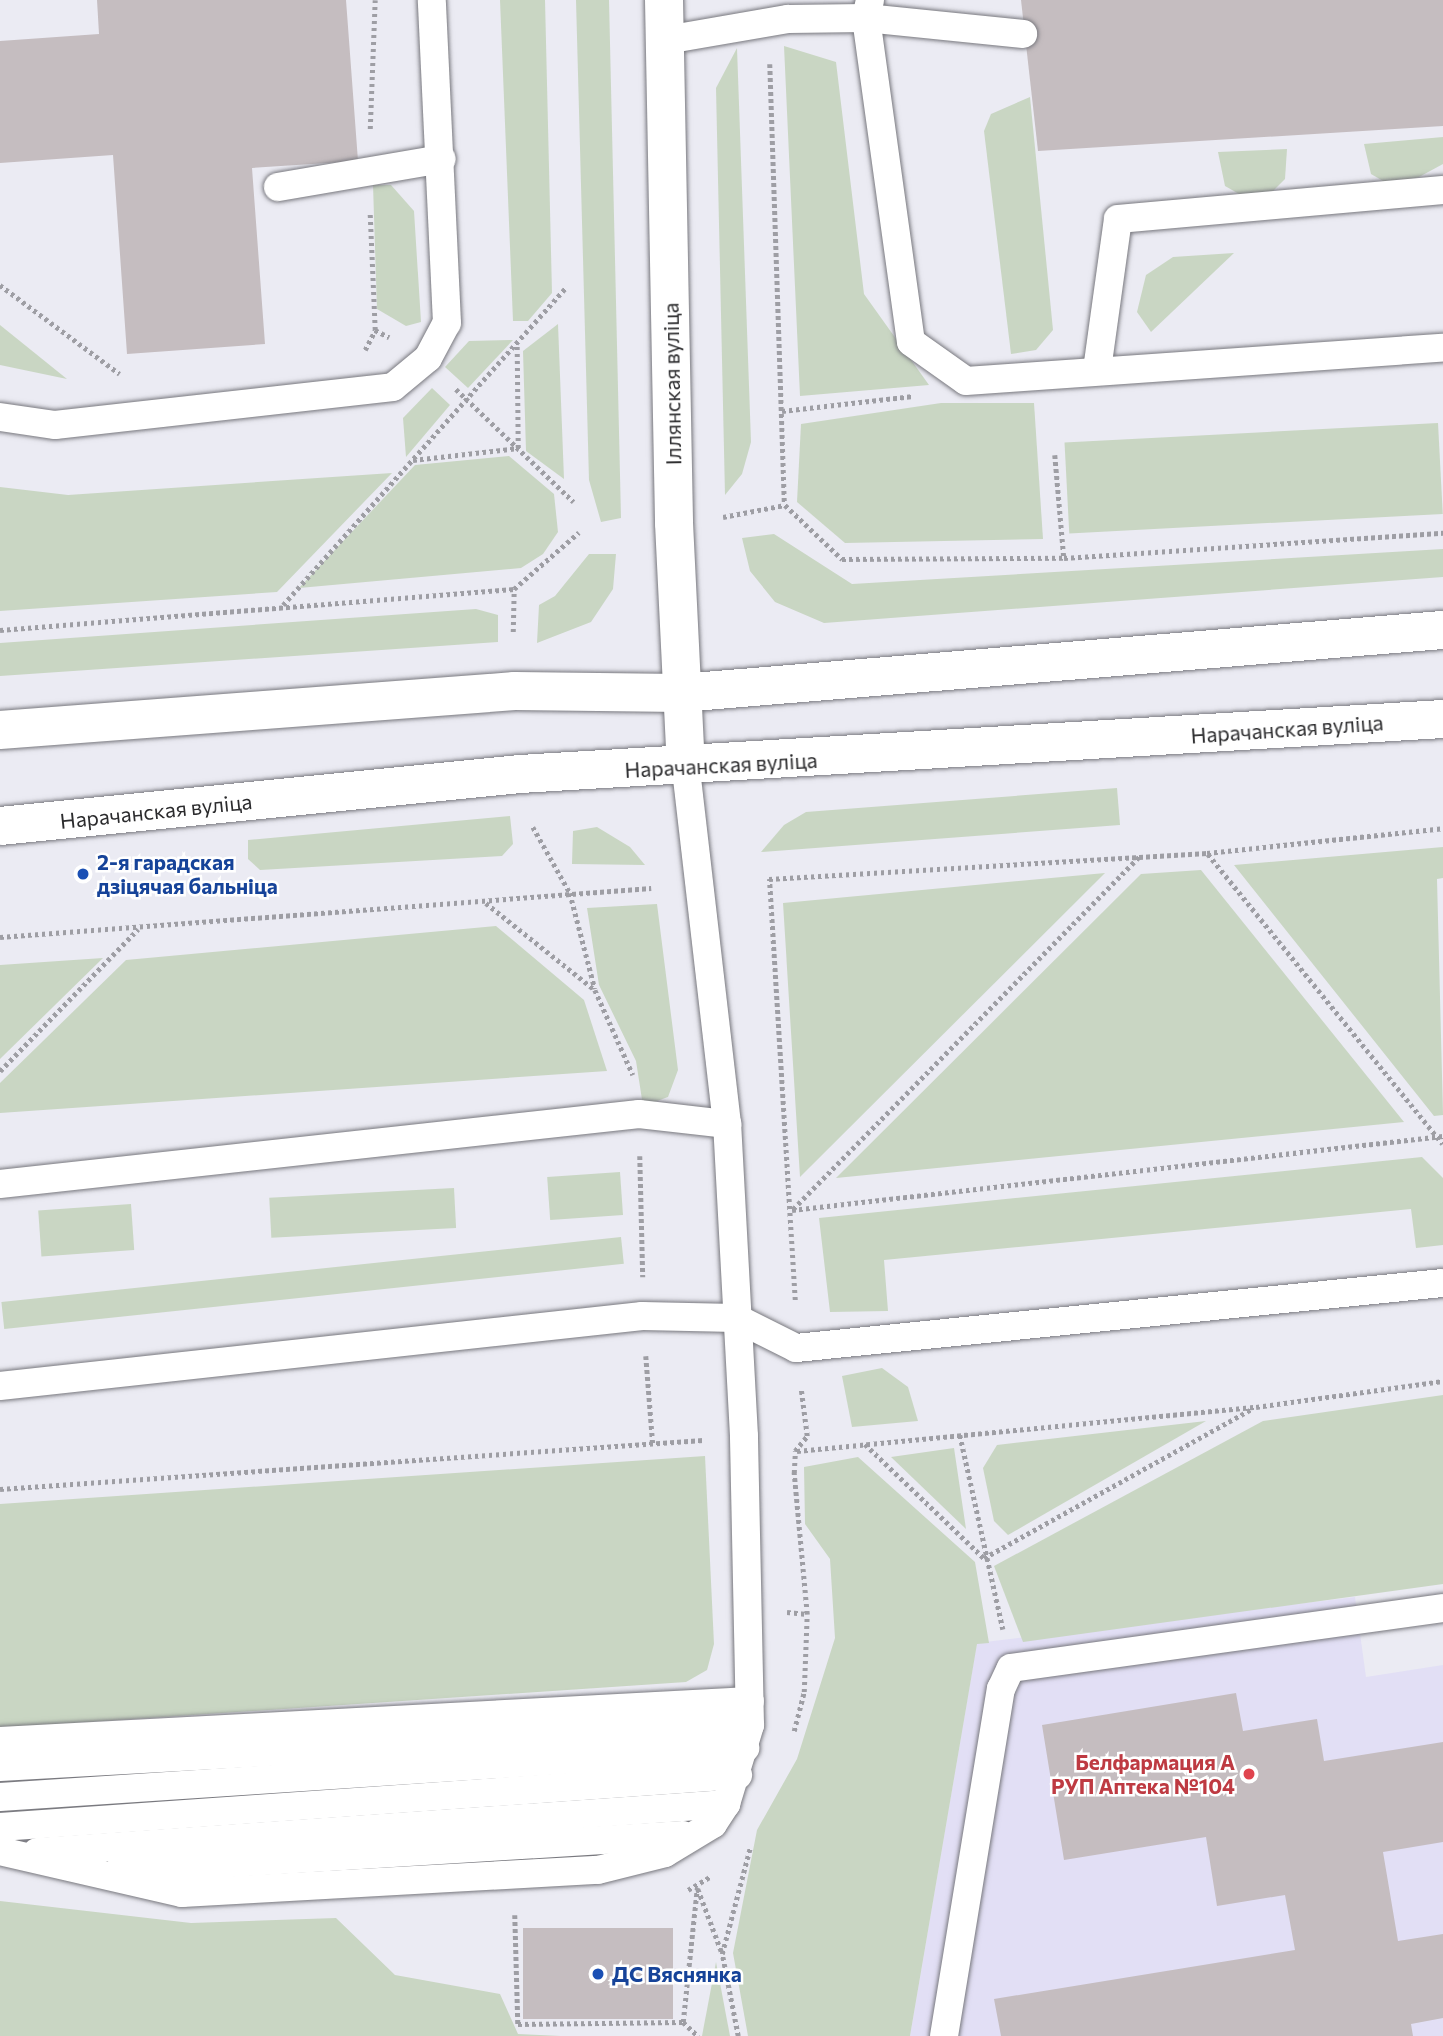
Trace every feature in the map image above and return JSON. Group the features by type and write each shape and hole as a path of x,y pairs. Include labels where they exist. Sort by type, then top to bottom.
{"main road":[{"name":"Іллянская вуліца","path":"664,0 681,693 687,769"},
{"path":"0,730 515,691 681,693 1443,630"},
{"name":"Нарачанская вуліца","path":"0,826 520,774 687,769 1443,719"}],"lane":[{"path":"0,417 55,425 393,387 428,358 447,323 442,159 432,0"},
{"path":"666,40 768,20 868,9 1023,34"},
{"path":"868,9 911,342 966,382 1097,370 1442,348"},
{"path":"278,187 368,176 442,159"},
{"path":"1097,370 1118,219 1443,190"},
{"path":"7,1853 182,1893 598,1870 665,1853 697,1834 726,1804 746,1737 744,1436 727,1124 687,769"},
{"path":"0,1184 639,1114 727,1124"},
{"path":"0,1387 642,1316 736,1318 796,1348 1443,1283"},
{"path":"944,2036 1001,1689 1011,1668 1443,1608"},
{"path":"0,1741 746,1737"},
{"path":"0,1767 746,1737"},
{"path":"0,1797 746,1737"},
{"path":"0,1827 746,1737"},
{"path":"7,1853 726,1804"}],"path":[{"path":"361,358 375,330 368,176 375,0"},
{"path":"768,20 785,505 842,559 1064,558 1443,533"},
{"path":"0,285 124,377 112,378"},
{"path":"283,606 565,289"},
{"path":"375,330 428,358 465,400 574,502"},
{"path":"517,345 518,448"},
{"path":"782,411 921,395"},
{"path":"413,460 518,448"},
{"path":"1055,455 1064,558"},
{"path":"723,517 785,505"},
{"path":"0,629 514,589 579,532"},
{"path":"513,632 514,589"},
{"path":"533,828 570,892 595,990"},
{"path":"790,1742 804,1692 807,1614 795,1451 807,1436 796,1348 792,1210 769,879 1208,853 1443,828"},
{"path":"1208,853 1443,1144"},
{"path":"792,1210 1140,856"},
{"path":"0,937 138,929 570,892 651,888"},
{"path":"0,1071 138,929"},
{"path":"792,1210 1440,1137"},
{"path":"0,1489 744,1436 795,1451 1256,1407 1443,1381"},
{"path":"984,1558 1256,1407"},
{"path":"960,1435 984,1558 1011,1668"},
{"path":"864,1444 984,1558"},
{"path":"722,1954 751,1844 740,1853"},
{"path":"684,1891 697,1888 719,1870"},
{"path":"697,1888 722,1954 738,2036"},
{"path":"683,2022 697,1888"},
{"path":"515,1902 518,2024 683,2022 698,2036"}],"shaded area":[{"path":"1355,1597 1366,1677 1443,1665 1443,2036 910,2036 977,1643"}],"green space":[{"path":"500,0 545,0 552,293 528,321 513,321"},
{"path":"576,0 609,0 621,518 601,522 589,480"},
{"path":"784,46 836,62 864,294 929,385 800,396"},
{"path":"737,48 751,442 742,474 725,495 716,88"},
{"path":"1030,97 1053,330 1036,350 1011,354 984,131 991,114"},
{"path":"1443,137 1443,164 1419,177 1390,185 1371,174 1364,144"},
{"path":"1287,149 1285,179 1270,194 1248,199 1225,186 1218,152"},
{"path":"373,185 391,185 414,211 421,322 406,326 377,309"},
{"path":"1234,253 1151,332 1137,312 1146,275 1173,257"},
{"path":"558,324 564,479 526,451 523,351"},
{"path":"0,325 67,379 0,365"},
{"path":"513,340 468,388 445,367 469,341"},
{"path":"432,388 450,405 406,457 403,418"},
{"path":"941,403 1034,403 1043,539 845,543 797,502 801,424"},
{"path":"1438,423 1443,514 1069,533 1065,443"},
{"path":"509,456 554,494 558,532 543,554 521,568 299,588 415,465"},
{"path":"392,473 277,592 0,611 0,487 68,495"},
{"path":"774,534 852,584 1443,549 1443,577 824,623 775,602 750,571 742,538"},
{"path":"589,554 616,554 613,589 591,622 537,643 539,605 555,596"},
{"path":"476,609 498,615 498,642 0,676 0,643"},
{"path":"1117,788 1120,825 761,852 784,825 806,812"},
{"path":"510,816 513,844 502,856 260,870 248,859 248,840"},
{"path":"597,827 630,847 645,865 572,864 573,831"},
{"path":"1443,847 1443,878 1437,879 1443,1115 1434,1116 1234,865"},
{"path":"1201,870 1404,1122 836,1178 1141,874"},
{"path":"1105,873 800,1177 783,903"},
{"path":"657,904 678,1070 668,1097 643,1106 636,1061 599,985 587,908"},
{"path":"496,926 584,1000 607,1071 0,1113 0,1083 126,960"},
{"path":"103,958 0,1059 0,965"},
{"path":"1422,1157 1443,1178 1443,1245 1416,1248 1411,1209 884,1260 888,1311 830,1312 819,1218"},
{"path":"620,1172 623,1215 550,1220 547,1177"},
{"path":"454,1188 456,1228 271,1238 269,1198"},
{"path":"131,1204 134,1250 41,1256 38,1210"},
{"path":"621,1237 624,1264 4,1329 1,1302"},
{"path":"882,1368 908,1387 918,1421 852,1427 842,1376"},
{"path":"1443,1395 1443,1584 1023,1642 994,1566 1263,1421"},
{"path":"1206,1421 1008,1535 994,1521 983,1468 997,1445"},
{"path":"954,1448 966,1529 891,1457"},
{"path":"705,1456 714,1644 707,1670 686,1682 0,1728 0,1504"},
{"path":"858,1457 975,1562 989,1643 977,1644 910,2036 748,2036 733,1953 757,1830 797,1759 835,1638 830,1559 805,1524 804,1467"},
{"path":"0,1901 191,1923 336,1918 395,1975 500,1994 518,2034 561,2036 0,2036"},
{"path":"716,1962 730,2036 702,2036"}],"building":[{"path":"97,0 346,0 358,161 252,168 265,344 127,354 113,155 0,163 0,41 99,34"},
{"path":"1021,0 1443,0 1443,126 1038,151"},
{"path":"1236,1693 1243,1731 1317,1719 1324,1761 1443,1742 1443,1842 1383,1852 1398,1941 1443,1934 1443,2018 1411,2024 1413,2036 1001,2036 994,1999 1295,1950 1285,1895 1217,1906 1206,1837 1064,1860 1042,1725"},
{"name":"ДС Вяснянка","path":"523,1928 673,1928 673,2019 523,2019"}],"place":[{"name":"2-я гарадская дзіцячая бальніца","path":"83,874"},
{"name":"Белфармация А РУП Аптека №104","path":"1249,1774"},
{"name":"ДС Вяснянка","path":"598,1974"}]}
